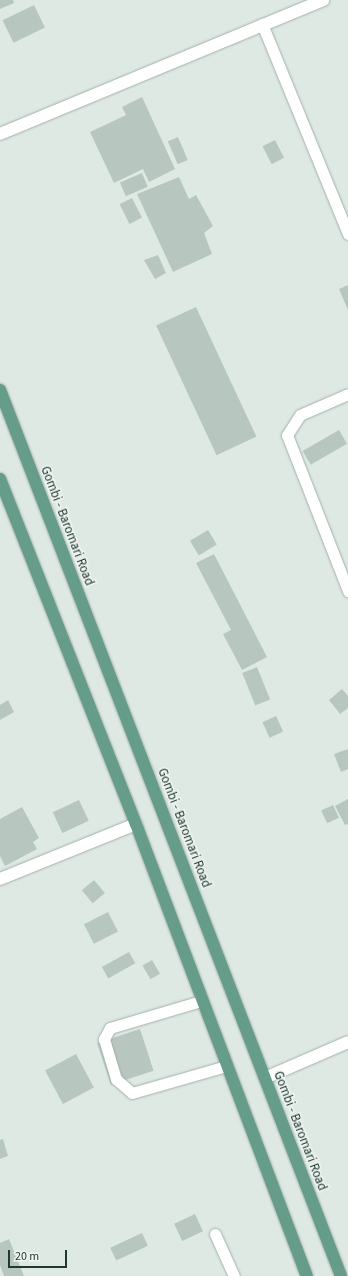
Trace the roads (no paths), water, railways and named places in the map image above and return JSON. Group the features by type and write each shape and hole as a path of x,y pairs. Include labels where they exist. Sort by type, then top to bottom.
{"main road":[{"name":"Gombi - Baromari Road","path":"0,390 342,1276"},
{"path":"0,479 136,824 201,1001 307,1276"}],"street":[{"path":"0,134 262,24 323,0"},
{"path":"0,879 136,824"},
{"path":"265,1078 348,1042"}],"lane":[{"path":"262,24 348,234"},
{"path":"348,394 300,415 287,435 348,591"},
{"path":"201,1001 110,1028 104,1039 116,1079 132,1093 226,1066"},
{"path":"215,1234 234,1276"}]}
